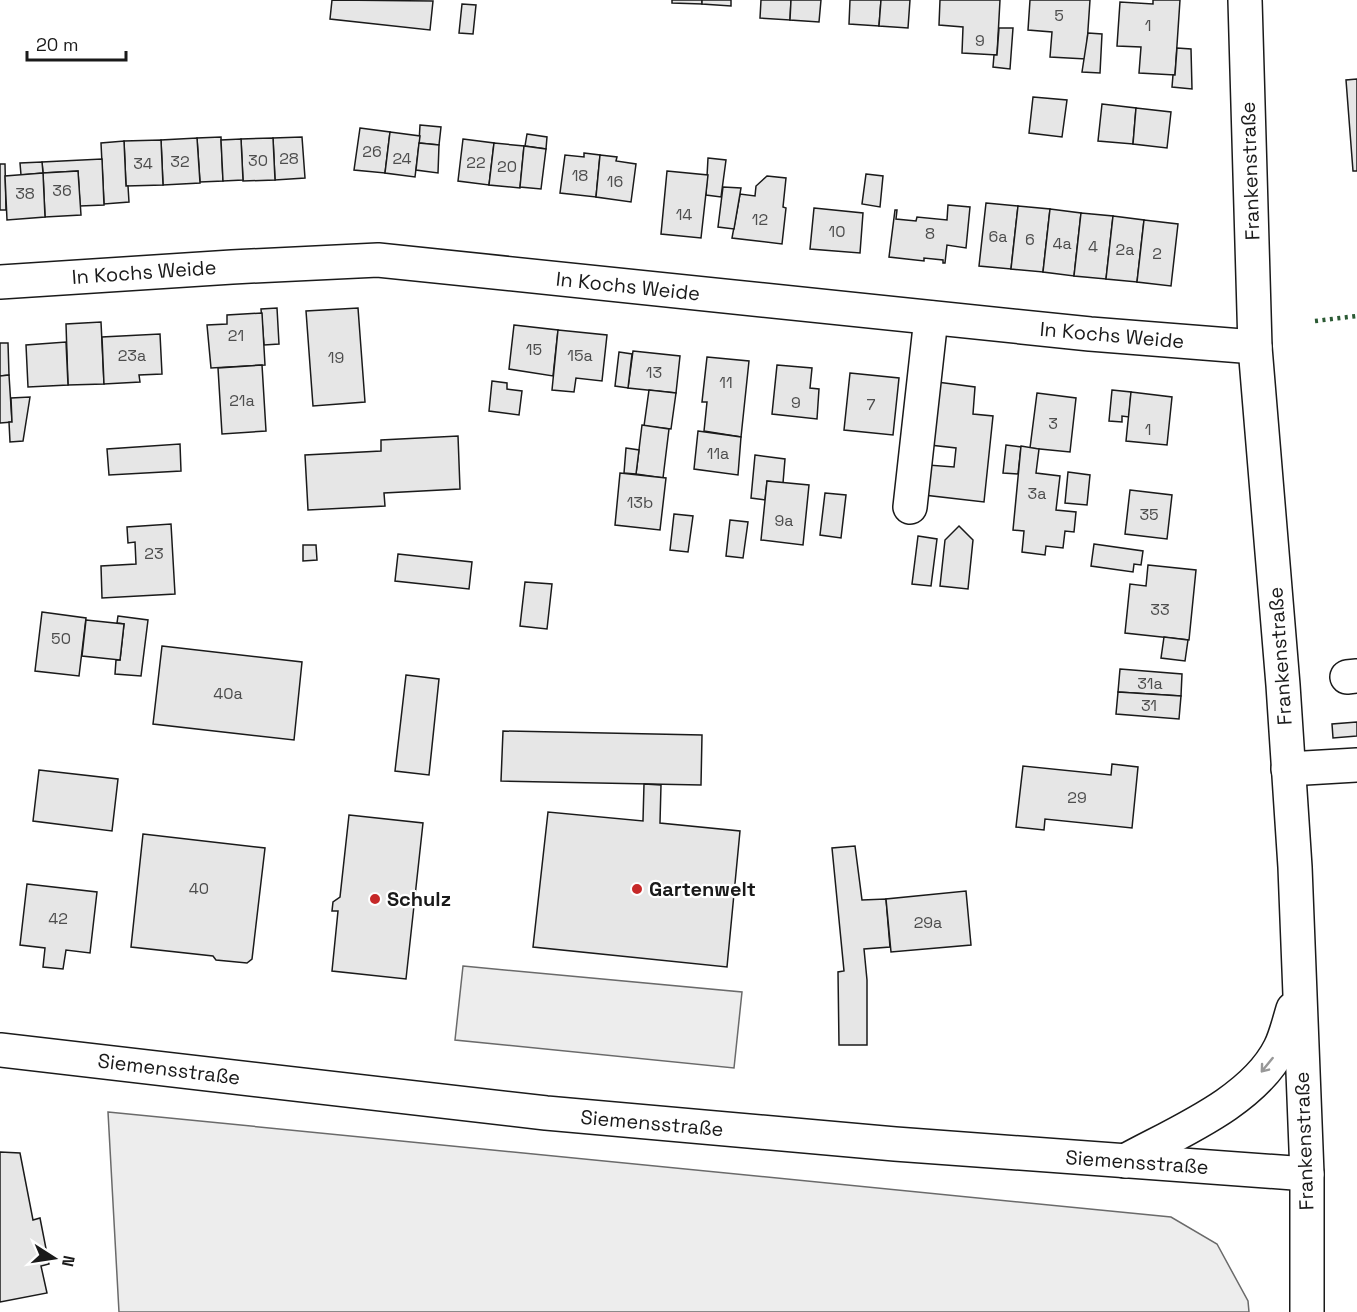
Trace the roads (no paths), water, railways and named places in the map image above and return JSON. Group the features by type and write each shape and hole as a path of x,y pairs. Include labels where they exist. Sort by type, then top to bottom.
{"street":[{"name":"Frankenstraße","path":"1245,0 1255,347 1282,674 1295,867 1306,1174 1307,1312"},
{"name":"In Kochs Weide","path":"0,282 378,260 1090,334 1255,347"},
{"path":"910,507 932,318"},
{"path":"1288,768 1357,765"},
{"path":"1125,1161 1233,1101 1268,1066 1280,1048 1299,993"},
{"name":"Siemensstraße","path":"0,1050 546,1113 895,1144 1306,1174"}],"place":[{"name":"Gartenwelt","path":"637,889"},
{"name":"Schulz","path":"375,899"}]}
